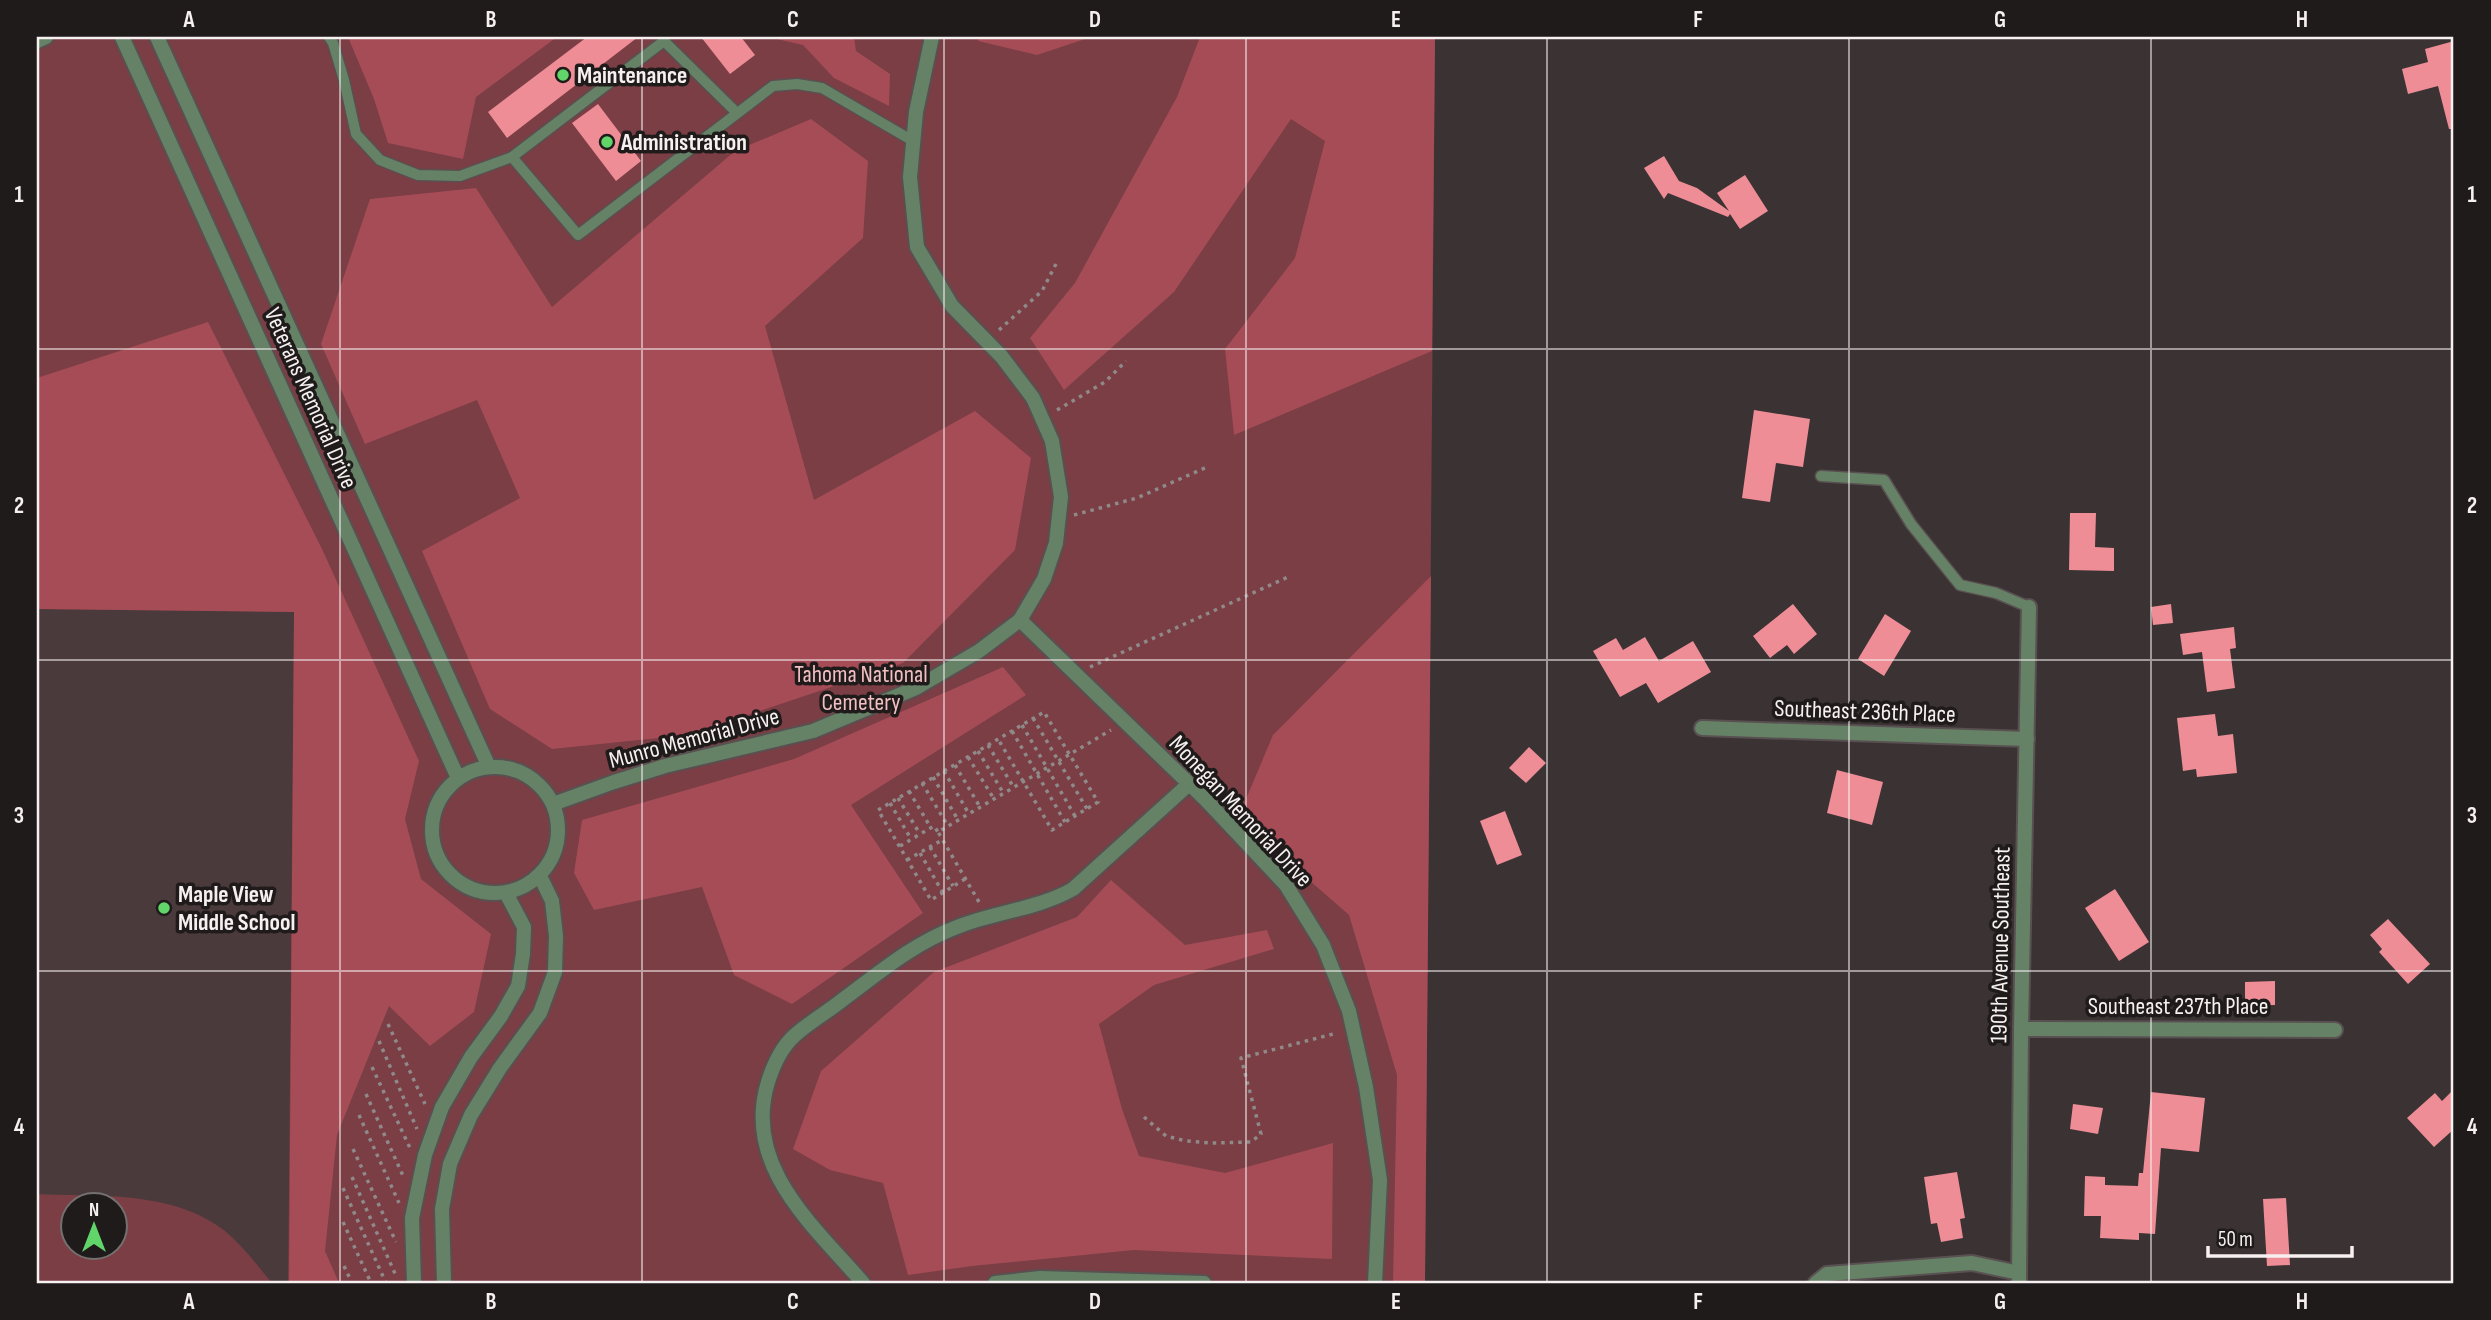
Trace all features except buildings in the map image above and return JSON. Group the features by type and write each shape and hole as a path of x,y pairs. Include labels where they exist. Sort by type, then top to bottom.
{"street":[{"path":"37,41 46,37"},
{"name":"Veterans Memorial Drive","path":"121,37 458,778"},
{"name":"Veterans Memorial Drive","path":"157,37 489,767"},
{"name":"Munro Memorial Drive","path":"553,804 665,766 813,731 916,688 979,651 1020,620 1044,579 1056,543 1061,497 1052,441 1033,398 1002,357 952,306 917,247 909,177 916,111 932,37"},
{"name":"190th Avenue Southeast","path":"2019,1278 2029,607"},
{"name":"Monegan Memorial Drive","path":"1020,620 1189,784 1286,885 1323,945 1349,1010 1366,1087 1380,1180 1375,1283"},
{"name":"Southeast 236th Place","path":"1702,728 2026,739"},
{"path":"489,767 512,769 541,786 558,816 558,842 554,855 540,876 524,886 489,894 458,881 445,870 432,838 432,821 446,790 458,778 489,767"},
{"path":"863,1283 789,1196 770,1164 762,1129 764,1096 774,1065 792,1037 920,942 960,925 1058,898 1073,889 1189,784"},
{"path":"444,1283 442,1209 450,1164 471,1115 500,1068 540,1013 555,972 556,936 552,901 540,876"},
{"path":"414,1283 412,1218 426,1151 442,1107 518,986 524,927 506,892"},
{"name":"Southeast 237th Place","path":"2021,1029 2335,1030"},
{"path":"1816,1283 1827,1274 1840,1272 1972,1263 2019,1278"},
{"path":"995,1283 1040,1278 1204,1283"}],"lane":[{"path":"329,37 344,80 356,134 380,160 418,176 460,176 512,157 664,41 737,113"},
{"path":"512,157 578,235 773,86 797,84 822,88 913,141"},
{"path":"1821,476 1884,480 1911,524 1960,585 1996,593 2029,607"}],"path":[{"path":"986,341 1042,291 1057,262"},
{"path":"1042,419 1105,382 1126,361"},
{"path":"1059,519 1137,498 1207,467"},
{"path":"1075,674 1288,577"},
{"path":"965,879 931,900 878,810 898,797 1044,712 1098,802 1052,830 998,739"},
{"path":"1033,718 1087,809"},
{"path":"937,832 1125,722"},
{"path":"1022,725 1075,816"},
{"path":"1012,731 1065,821"},
{"path":"988,745 1014,788"},
{"path":"978,751 1004,794"},
{"path":"968,757 994,799"},
{"path":"955,765 980,807"},
{"path":"944,771 969,814"},
{"path":"933,777 958,820"},
{"path":"922,783 948,826"},
{"path":"909,791 931,828"},
{"path":"898,797 920,834"},
{"path":"890,803 911,839"},
{"path":"899,846 934,826 988,918"},
{"path":"907,860 942,840"},
{"path":"930,847 953,886"},
{"path":"920,853 943,892"},
{"path":"388,1024 435,1126"},
{"path":"1144,1117 1166,1136 1186,1141 1251,1142 1261,1134 1241,1058 1353,1029"},
{"path":"379,1041 426,1151"},
{"path":"372,1068 421,1172"},
{"path":"366,1094 415,1203"},
{"path":"359,1115 413,1233"},
{"path":"353,1149 397,1245"},
{"path":"352,1177 399,1283"},
{"path":"343,1188 386,1283"},
{"path":"343,1222 371,1283"},
{"path":"344,1266 352,1283"}],"shaded area":[{"path":"348,37 557,37 476,97 463,159 388,143 374,99"},
{"path":"768,37 854,37 856,51 890,74 889,106 834,78 803,45"},
{"path":"979,37 1091,37 1037,55 978,41"},
{"path":"1200,37 1435,37 1432,351 1234,435 1225,349 1295,258 1325,141 1291,119 1174,292 1064,390 1030,338 1075,283 1177,97"},
{"path":"811,119 868,161 863,238 765,326 814,500 975,411 1031,458 1015,550 903,663 688,735 552,749 490,709 422,551 520,498 477,400 365,444 321,344 370,199 476,188 552,307 735,151"},
{"path":"208,322 322,549 419,761 405,819 421,879 491,934 474,1012 430,1046 389,1006 337,1135 325,1251 339,1283 289,1283 294,612 37,609 37,378"},
{"path":"1431,576 1425,1283 1393,1283 1397,1075 1349,915 1238,818 1273,735"},
{"name":"Maple View Middle School","path":"37,609 294,611 288,1283 37,1283"},
{"path":"1003,667 1026,695 851,805 923,913 792,1004 734,975 702,887 594,910 574,873 582,820 794,759"},
{"path":"1111,880 1185,945 1267,930 1274,949 1154,985 1099,1024 1122,1109 1139,1156 1225,1173 1333,1143 1332,1259 1134,1250 908,1275 883,1183 830,1170 793,1149 821,1071 934,972 1077,917"}],"green space":[{"name":"Tahoma National Cemetery","path":"37,37 1435,37 1425,1283 288,1283 294,612 37,609"},
{"path":"37,1194 60,1195 60,1260 130,1260 130,1198 135,1198 182,1208 225,1231 272,1283 37,1283"}],"place":[{"name":"Maintenance","path":"563,75"},
{"name":"Administration","path":"607,142"},
{"name":"Maple View Middle School","path":"164,908"}]}
